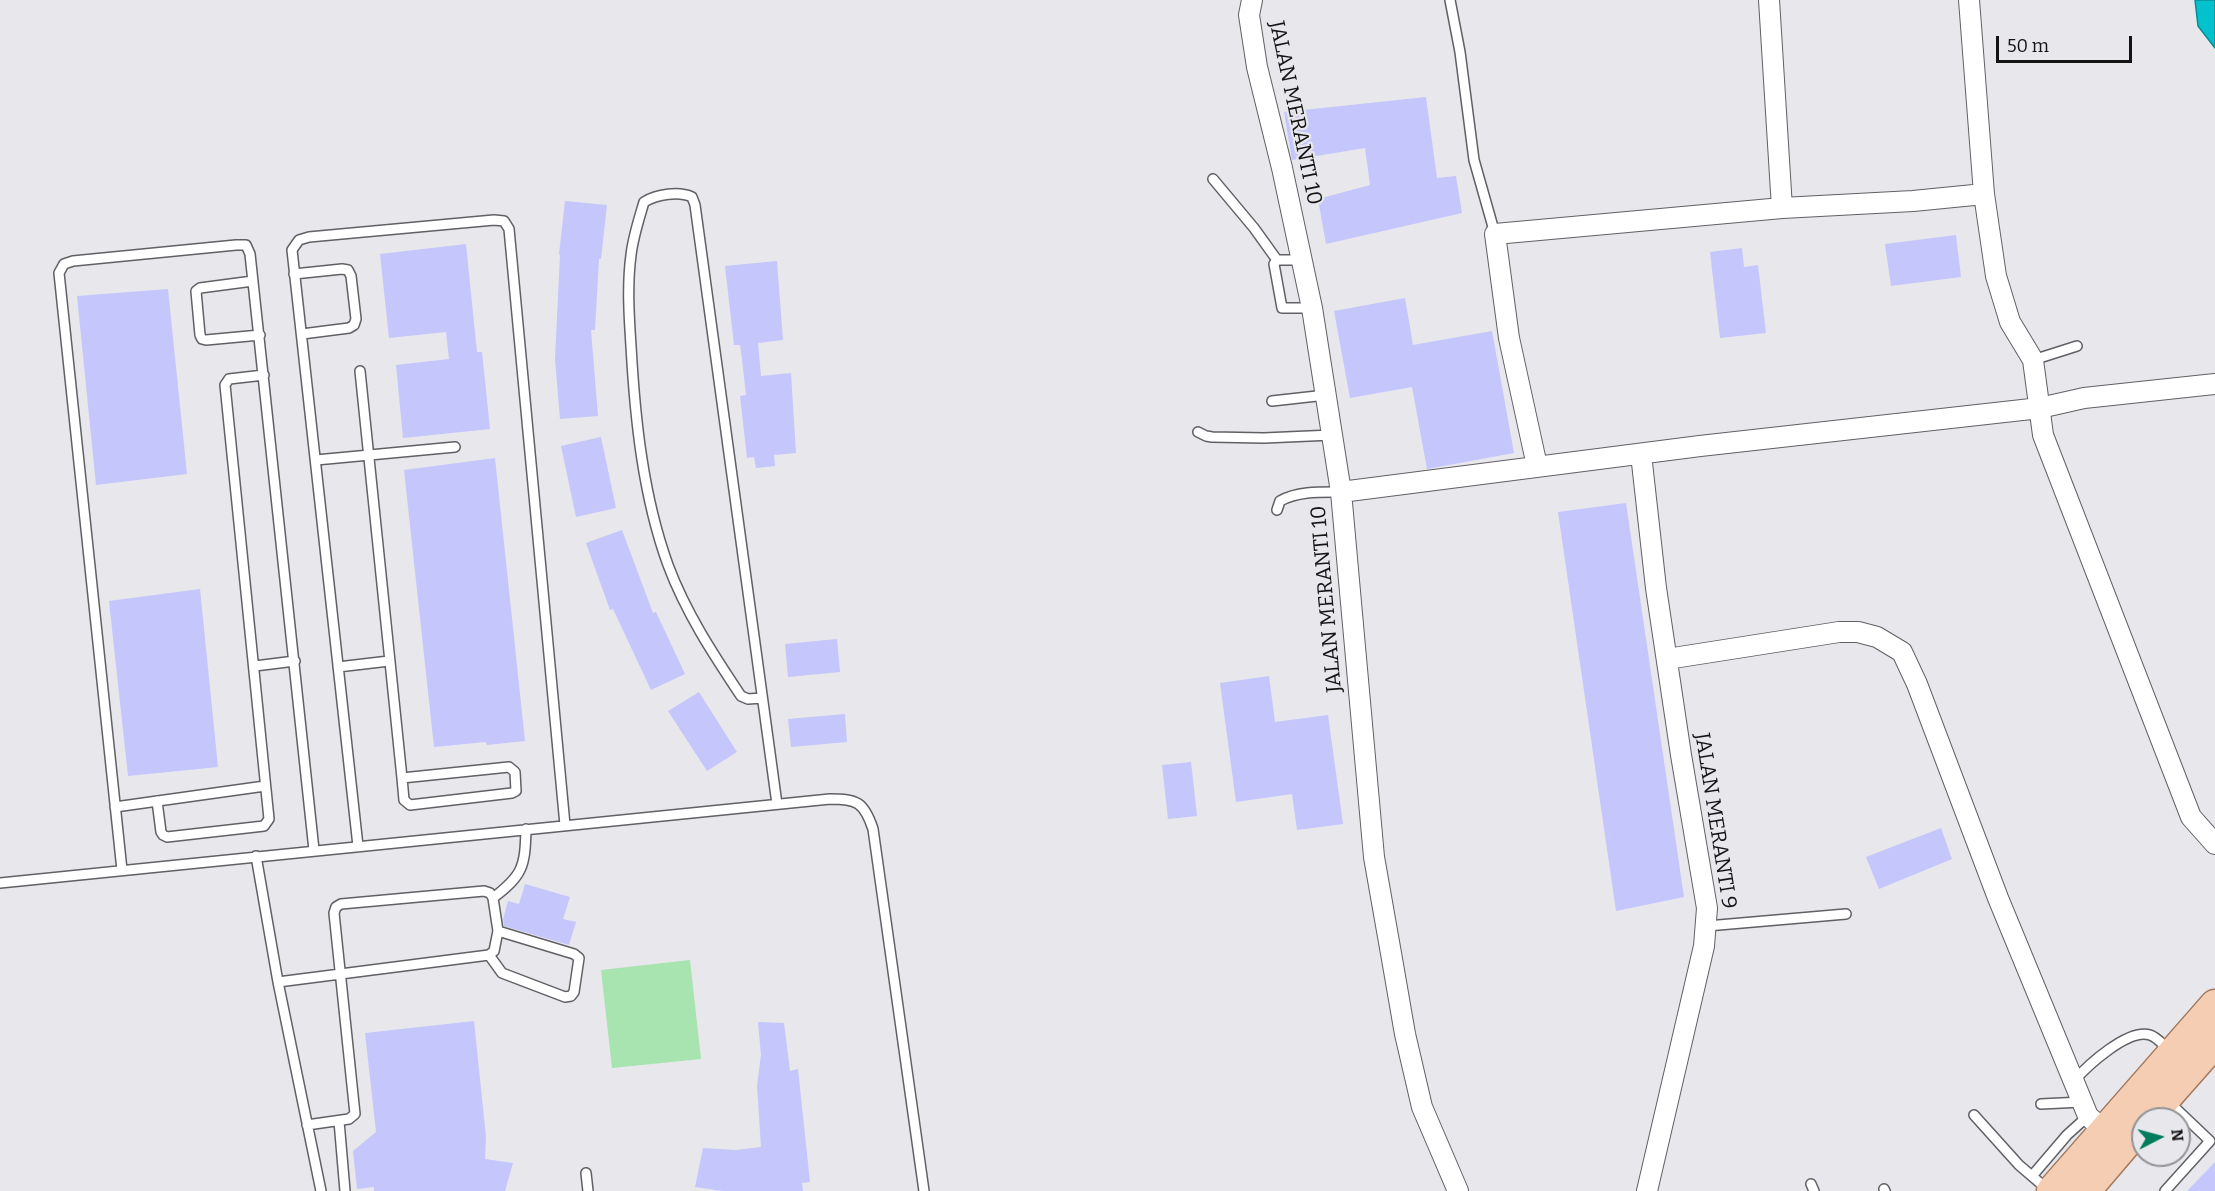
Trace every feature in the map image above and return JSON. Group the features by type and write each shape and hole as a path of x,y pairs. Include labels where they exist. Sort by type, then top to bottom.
{"main road":[{"path":"2045,1186 2092,1117 2172,1054 2215,1005"},
{"path":"2158,1107 2215,1042"},
{"path":"2085,1191 2131,1137"}],"street":[{"name":"JALAN MERANTI 10","path":"1252,0 1249,15 1257,67 1282,168 1312,308 1341,492 1374,856 1405,1034 1422,1107 1458,1191"},
{"path":"1769,0 1782,208"},
{"path":"1969,0 1984,194 1996,276 2010,322 2033,360 2043,435 2191,817 2215,844"},
{"path":"1537,466 1509,338 1495,234 1782,208 1913,201 1984,194"},
{"path":"1341,492 1537,466 2040,408 2084,398 2215,384"},
{"name":"JALAN MERANTI 9","path":"1641,454 1656,588 1707,908 1704,946 1647,1191"},
{"path":"1667,659 1839,632 1858,632 1877,637 1902,652 1917,684 1998,898 2074,1081 2092,1117"}],"lane":[{"path":"1450,0 1460,52 1474,160 1495,234"},
{"path":"1213,179 1277,260"},
{"path":"762,698 748,699 741,696 691,618 668,564 653,510 639,440 629,301 631,254 644,202 652,197 685,194 692,197 694,205 777,804"},
{"path":"358,846 292,250 299,240 309,237 494,220 504,221 509,229 565,825"},
{"path":"122,870 59,273 64,264 73,261 246,245 250,254 314,850"},
{"path":"1277,260 1301,260"},
{"path":"1277,260 1274,264 1282,308 1312,308"},
{"path":"294,274 342,269 348,270 351,276 356,319 354,325 349,328 302,334"},
{"path":"253,281 196,291 200,335 206,340 260,335"},
{"path":"2033,360 2077,346"},
{"path":"360,371 404,800 410,805 512,793 517,787 515,772 509,767 402,778"},
{"path":"157,801 161,832 167,837 264,826 269,819 225,385 229,379 264,375"},
{"path":"1272,401 1326,395"},
{"path":"1198,432 1212,437 1264,438 1332,435"},
{"path":"316,460 455,447"},
{"path":"1277,510 1280,501 1289,496 1341,492"},
{"path":"255,666 295,661"},
{"path":"338,667 389,661"},
{"path":"115,807 265,786"},
{"path":"0,883 777,804 843,799 859,803 867,812 873,829 924,1191"},
{"path":"492,898 510,885 522,870 526,852 526,829"},
{"path":"256,856 278,982 321,1191"},
{"path":"278,982 339,973 489,955 494,951 498,931 490,893 484,891 341,904 336,907 334,913 339,973 355,1114 349,1119 307,1125"},
{"path":"1707,926 1846,914"},
{"path":"489,955 502,973 518,980 565,997 571,996 574,992 579,958 574,954 498,931"},
{"path":"2074,1081 2112,1046 2142,1034 2156,1037 2172,1054"},
{"path":"2041,1104 2092,1117"},
{"path":"1974,1115 2045,1186"},
{"path":"339,1121 345,1191"},
{"path":"2165,1191 2212,1144 2191,1131"},
{"path":"586,1173 588,1191"}],"green space":[{"path":"690,960 701,1059 612,1068 601,970"}],"water":[{"path":"2195,0 2215,0 2215,48 2198,26"}],"building":[{"path":"1426,97 1437,178 1456,176 1462,213 1326,244 1318,199 1370,185 1365,148 1292,160 1284,112"},
{"path":"565,201 607,205 601,259 599,259 595,330 591,330 598,416 560,419 555,359 559,254"},
{"path":"1956,235 1961,277 1891,286 1885,244"},
{"path":"466,244 477,352 482,352 490,429 403,438 396,365 449,359 446,332 389,338 380,254"},
{"path":"1742,248 1744,267 1758,265 1766,333 1720,338 1710,252"},
{"path":"777,261 783,340 758,343 761,376 791,373 796,453 774,455 775,466 756,468 754,457 747,458 740,396 746,395 742,359 740,345 734,345 725,266"},
{"path":"168,289 187,474 96,485 77,296"},
{"path":"1405,298 1413,345 1492,331 1514,453 1427,469 1412,387 1350,398 1334,311"},
{"path":"601,437 616,508 576,517 561,446"},
{"path":"495,458 525,741 434,747 404,470"},
{"path":"1626,503 1684,897 1616,911 1558,512"},
{"path":"622,530 653,613 656,612 685,674 651,690 613,609 610,610 586,543"},
{"path":"200,589 218,767 128,776 109,601"},
{"path":"837,639 840,672 788,677 785,644"},
{"path":"1269,676 1275,722 1328,715 1343,824 1297,830 1292,794 1236,802 1220,683"},
{"path":"699,692 737,752 707,771 668,711"},
{"path":"845,714 847,742 791,747 788,719"},
{"path":"1191,762 1197,816 1168,819 1162,765"},
{"path":"1941,828 1952,859 1879,889 1866,857"},
{"path":"525,884 570,897 563,919 576,922 569,945 504,926 503,919 508,901 519,904"},
{"path":"474,1021 486,1137 485,1159 513,1163 505,1191 374,1191 374,1187 357,1189 353,1151 376,1132 365,1033"},
{"path":"758,1022 784,1023 790,1071 798,1069 810,1182 802,1183 803,1191 722,1191 695,1187 703,1148 736,1150 761,1147 757,1086 761,1055"},
{"path":"2215,1162 2215,1191 2187,1191"}]}
